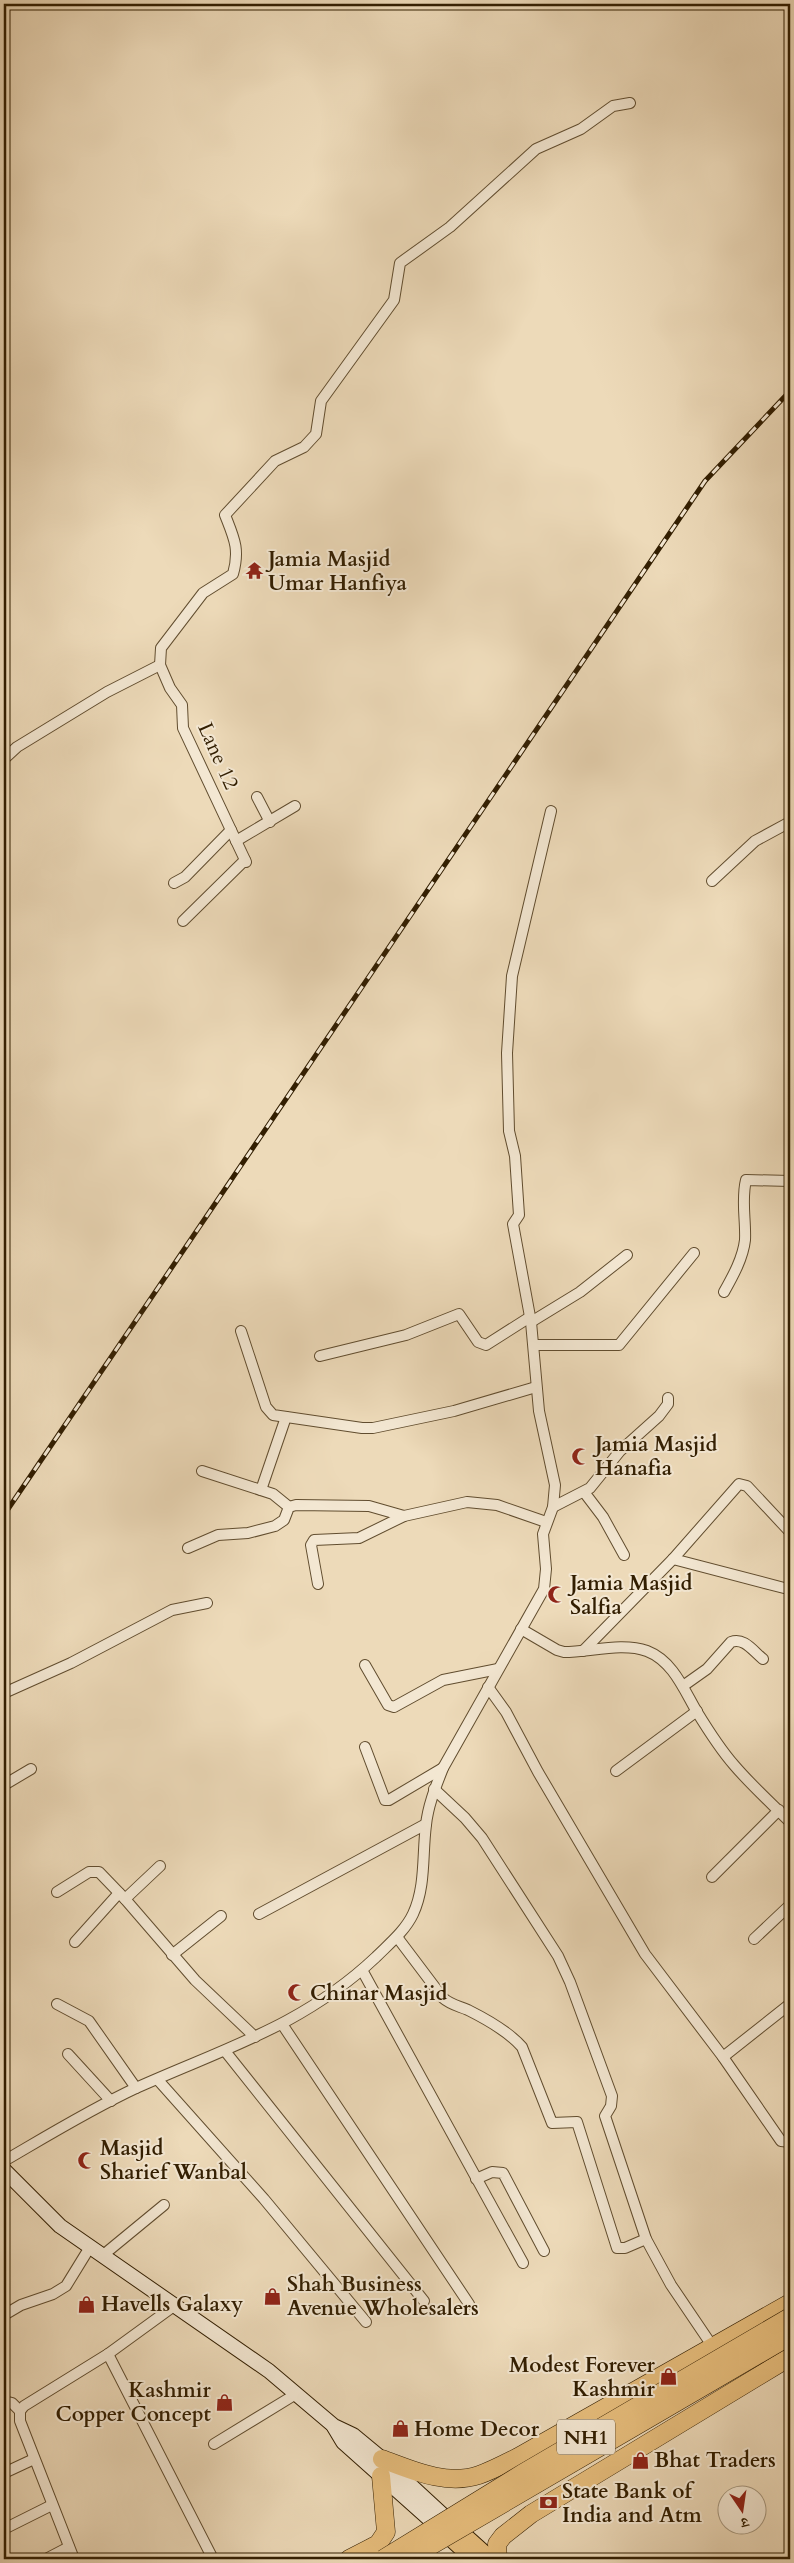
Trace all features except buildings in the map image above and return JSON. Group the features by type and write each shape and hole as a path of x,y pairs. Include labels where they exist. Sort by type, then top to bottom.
{"highway":[{"name":"NH1","path":"383,2559 789,2308"},
{"name":"NH1","path":"408,2559 790,2336"},
{"path":"349,2559 378,2544 386,2532 381,2468 416,2472 449,2480 478,2476 716,2353"},
{"path":"498,2559 497,2544 503,2536 531,2514 790,2357"}],"main road":[{"path":"4,2170 60,2226 239,2349 334,2426 353,2435 381,2468 442,2522 490,2559"},
{"path":"442,2522 473,2559"}],"street":[{"path":"4,759 17,747 99,697 160,665 161,648 188,610 203,593 233,574 238,558 237,543 225,515 275,461 304,447 316,434 321,401 394,300 400,262 450,227 513,167 536,149 581,129 613,106 630,103"},
{"name":"Lane 12","path":"160,665 170,688 182,705 183,728 245,861 183,921"},
{"path":"257,797 270,822"},
{"path":"236,841 295,806"},
{"path":"4,2161 136,2088 256,2037 316,2006 362,1970 397,1936 412,1916 420,1894 426,1824 434,1790 443,1768 545,1584 546,1569 543,1542 546,1522 552,1507 553,1475 541,1424 531,1320 513,1224 519,1215 515,1156 509,1131 507,1053 512,976 551,811"},
{"path":"712,881 755,840 790,822"},
{"path":"174,883 185,877 231,830"},
{"path":"724,1292 736,1269 745,1241 744,1190 746,1180 790,1181"},
{"path":"534,1345 619,1345 694,1253"},
{"path":"320,1356 406,1335 459,1314 478,1342 486,1345 580,1292 627,1255"},
{"path":"242,1331 266,1407 270,1413 286,1416 362,1428 373,1428 454,1411 536,1386"},
{"path":"552,1507 584,1492 595,1483 620,1451 659,1416 668,1404 668,1398"},
{"path":"261,1490 286,1416"},
{"path":"202,1471 277,1496 289,1507"},
{"path":"583,1651 673,1559 739,1484 747,1486 790,1532"},
{"path":"584,1492 603,1516 624,1555"},
{"path":"318,1584 311,1542 317,1539 359,1538 404,1516 467,1502 497,1505 546,1522"},
{"path":"289,1507 296,1505 369,1506 404,1516"},
{"path":"188,1548 218,1535 248,1533 275,1526 284,1520 289,1507"},
{"path":"673,1559 788,1589"},
{"path":"4,1692 71,1663 172,1610 207,1603"},
{"path":"521,1629 557,1650 583,1651 629,1648 648,1652 667,1665 683,1686 697,1711 734,1766 790,1822"},
{"path":"683,1686 707,1669 731,1642 736,1640 742,1641 763,1659"},
{"path":"365,1665 388,1705 394,1707 443,1680 498,1669"},
{"path":"488,1687 506,1712 538,1772 644,1954 722,2057 781,2141 790,2142"},
{"path":"616,1771 697,1711"},
{"path":"365,1747 385,1800 393,1798 443,1768"},
{"path":"4,1785 31,1769"},
{"path":"434,1790 465,1818 482,1838 565,1970 612,2096 612,2106 605,2116 646,2239 671,2285 716,2353"},
{"path":"712,1877 779,1810"},
{"path":"259,1914 426,1824"},
{"path":"75,1942 122,1896 160,1866"},
{"path":"57,1892 92,1870 99,1872 195,1980 256,2037"},
{"path":"754,1939 790,1905"},
{"path":"172,1955 221,1916"},
{"path":"397,1936 443,1998 453,2005 470,2011 514,2039 522,2047 552,2122 577,2122 617,2248 625,2248 646,2239"},
{"path":"362,1970 523,2263"},
{"path":"57,2004 89,2022 136,2088"},
{"path":"722,2057 787,2007 790,2019"},
{"path":"282,2024 469,2304"},
{"path":"225,2051 424,2301"},
{"path":"68,2054 111,2101"},
{"path":"158,2080 264,2199 366,2322"},
{"path":"476,2179 492,2172 503,2173 544,2250"},
{"path":"102,2256 164,2205"},
{"path":"4,2315 22,2305 53,2294 66,2286 90,2247"},
{"path":"74,2559 20,2421 20,2411 24,2406 108,2354 174,2306"},
{"path":"108,2354 213,2559"},
{"path":"214,2444 296,2394"},
{"path":"4,2401 12,2403 20,2411"},
{"path":"4,2473 34,2458"},
{"path":"4,2528 52,2505"},
{"path":"46,2559 69,2547"}],"railway":[{"path":"4,1515 705,481 790,391"}],"place":[{"name":"Jamia Masjid Umar Hanfiya","path":"254,571"},
{"name":"Jamia Masjid Hanafia","path":"581,1456"},
{"name":"Jamia Masjid Salfia","path":"556,1595"},
{"name":"Chinar Masjid","path":"296,1993"},
{"name":"Masjid Sharief Wanbal","path":"86,2160"},
{"name":"Shah Business Avenue Wholesalers","path":"273,2296"},
{"name":"Havells Galaxy","path":"87,2304"},
{"name":"Modest Forever Kashmir","path":"669,2377"},
{"name":"Kashmir Copper Concept","path":"225,2402"},
{"name":"Home Decor","path":"400,2429"},
{"name":"Bhat Traders","path":"640,2460"},
{"name":"State Bank of India and Atm","path":"548,2503"}]}
